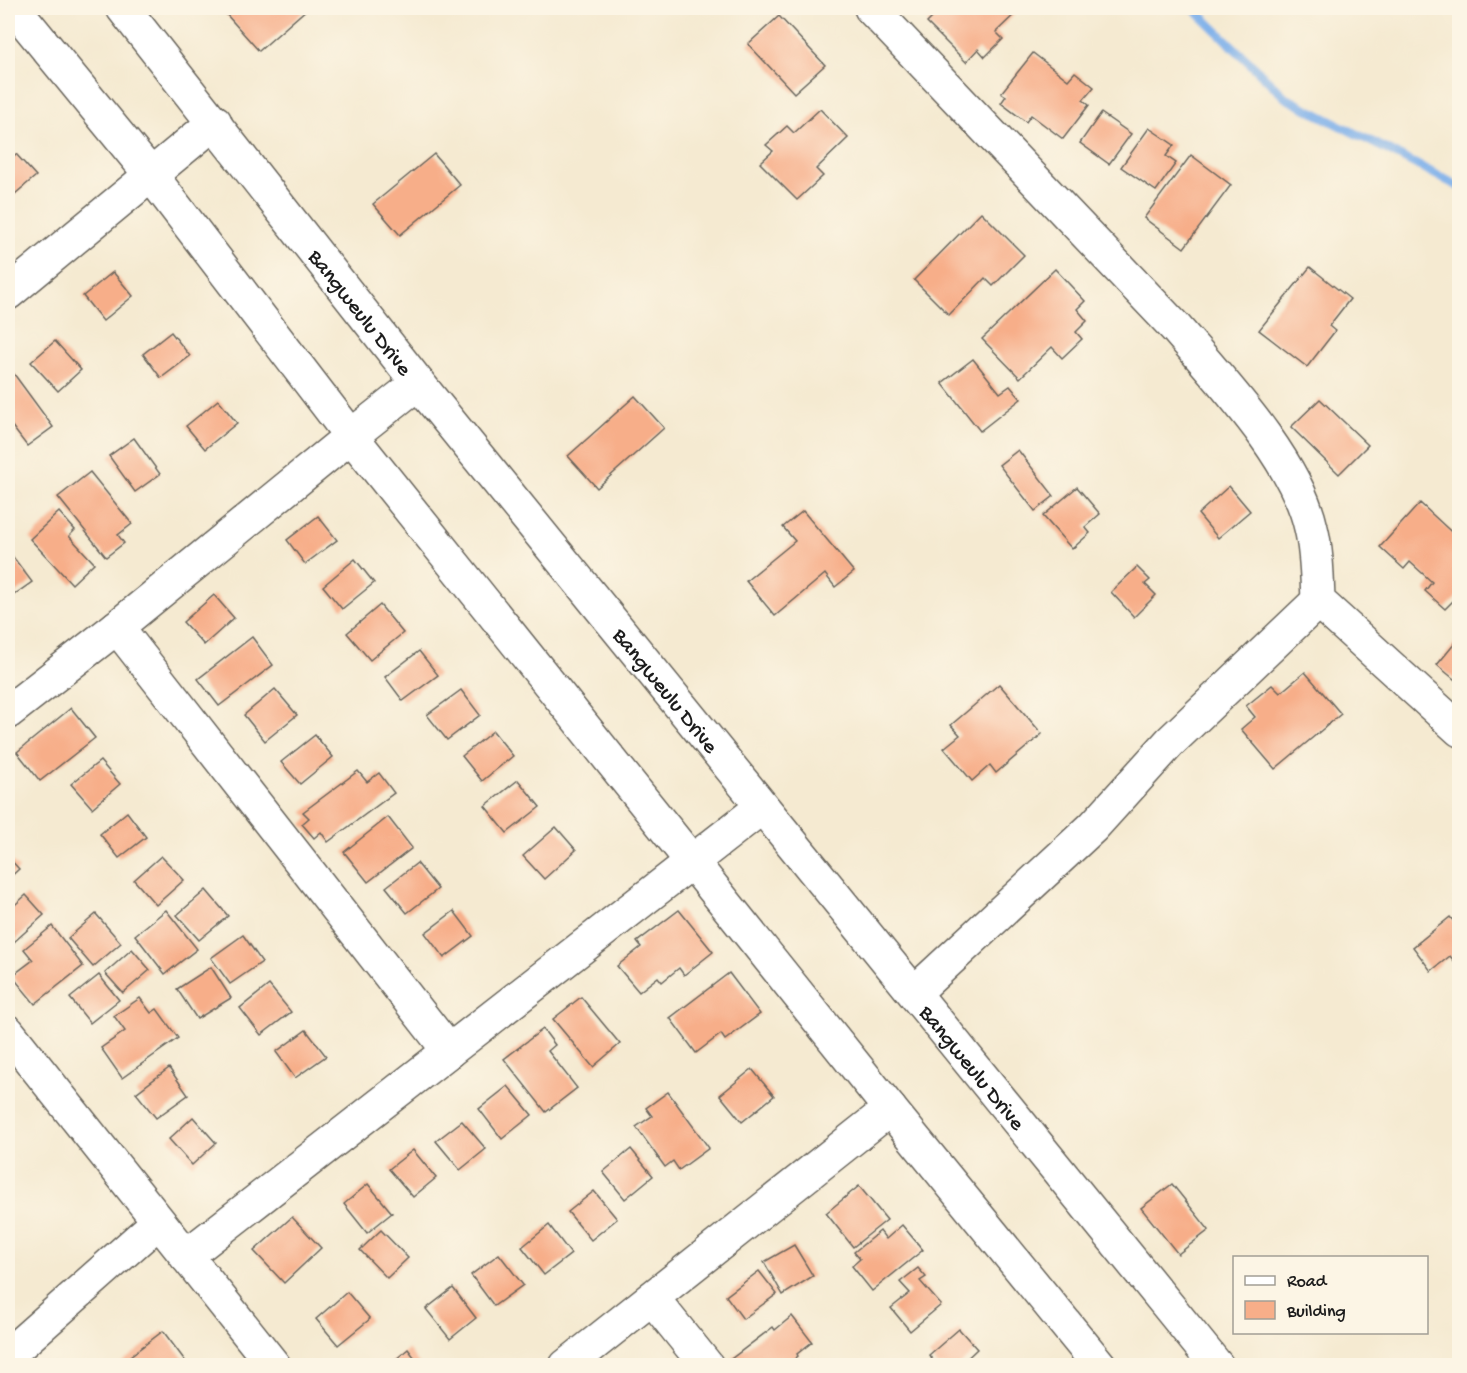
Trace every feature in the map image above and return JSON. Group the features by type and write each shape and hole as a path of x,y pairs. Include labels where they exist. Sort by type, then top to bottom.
{"street":[{"path":"14,8 151,175 351,436 890,1109 1100,1365"},
{"name":"Bangweulu Drive","path":"123,8 215,122 418,383 1217,1365"},
{"path":"871,8 1175,327 1220,379 1273,446 1298,490 1311,527 1318,601 1460,730"},
{"path":"8,293 215,122"},
{"path":"8,712 117,627 418,383"},
{"path":"915,992 1093,827 1170,742 1318,601"},
{"path":"117,627 449,1051"},
{"path":"186,1256 762,807"},
{"path":"8,1032 274,1365"},
{"path":"566,1365 890,1109"},
{"path":"8,1355 158,1222"},
{"path":"652,1298 707,1365"}],"building":[{"path":"233,8 308,8 259,51 226,14"},
{"path":"942,8 1021,8 996,32 1003,39 985,57 978,49 966,62 927,23"},
{"path":"779,16 825,65 794,93 748,44"},
{"path":"1033,53 1068,80 1075,72 1094,87 1083,100 1089,105 1063,139 1031,115 1026,122 1001,103 1006,96 1001,93"},
{"path":"820,109 848,138 816,169 823,176 797,200 760,163 773,151 766,145 787,126 794,133"},
{"path":"1101,113 1131,134 1109,164 1080,143"},
{"path":"1149,128 1174,145 1166,156 1176,163 1156,191 1121,167"},
{"path":"16,154 36,176 9,199 8,161"},
{"path":"434,154 460,185 400,235 373,204"},
{"path":"1191,155 1231,185 1184,248 1144,218"},
{"path":"981,212 1024,255 993,286 985,278 949,315 914,280"},
{"path":"1310,267 1350,299 1329,326 1335,331 1307,367 1259,330"},
{"path":"1055,269 1085,301 1077,309 1087,321 1076,332 1082,339 1062,358 1052,347 1020,378 982,339"},
{"path":"113,272 133,296 103,321 83,296"},
{"path":"171,332 190,356 161,378 143,354"},
{"path":"55,341 81,370 58,391 31,362"},
{"path":"973,359 1000,393 1010,386 1021,399 980,431 942,383"},
{"path":"14,374 53,427 27,446 8,421 8,378"},
{"path":"635,396 664,428 597,488 568,456"},
{"path":"1320,399 1368,445 1339,474 1291,427"},
{"path":"218,400 237,423 205,449 186,426"},
{"path":"134,438 160,474 135,492 109,456"},
{"path":"1018,450 1054,496 1035,511 999,465"},
{"path":"90,472 132,524 118,535 124,543 106,557 58,497"},
{"path":"1229,486 1250,511 1218,538 1198,514"},
{"path":"1077,487 1100,514 1085,527 1090,533 1072,549 1043,516"},
{"path":"1420,503 1460,540 1460,594 1445,609 1425,591 1432,582 1410,562 1404,569 1380,547"},
{"path":"803,511 854,572 835,587 825,574 775,616 746,581 795,541 783,527"},
{"path":"59,512 75,530 69,536 94,563 72,584 30,539"},
{"path":"318,516 337,540 305,564 287,540"},
{"path":"10,553 32,582 8,599 8,555"},
{"path":"355,559 374,583 342,609 323,586"},
{"path":"1137,567 1150,580 1145,584 1156,595 1134,617 1111,592"},
{"path":"214,595 234,618 204,645 183,622"},
{"path":"380,605 403,633 370,660 347,633"},
{"path":"252,637 273,665 219,706 198,679"},
{"path":"1460,637 1460,684 1437,665"},
{"path":"419,651 438,675 403,701 385,677"},
{"path":"1305,672 1341,714 1275,769 1241,729 1255,717 1246,706 1272,685 1280,693"},
{"path":"999,684 1042,734 996,773 990,765 972,781 944,748 960,735 951,725"},
{"path":"275,689 297,715 265,741 244,715"},
{"path":"461,690 480,715 447,740 427,715"},
{"path":"71,708 95,738 40,781 17,752"},
{"path":"493,731 513,756 482,781 462,756"},
{"path":"315,735 333,757 300,784 281,762"},
{"path":"100,761 120,784 92,808 71,784"},
{"path":"358,771 367,782 379,773 394,793 328,842 321,832 314,838 302,824 309,818 303,812"},
{"path":"518,780 540,807 507,833 485,806"},
{"path":"127,812 146,837 119,858 100,834"},
{"path":"388,817 412,848 368,882 344,852"},
{"path":"556,827 576,850 544,879 523,856"},
{"path":"161,856 184,880 156,905 134,880"},
{"path":"8,857 19,869 8,879"},
{"path":"417,863 438,889 407,913 386,887"},
{"path":"206,890 228,916 199,940 177,915"},
{"path":"26,895 44,915 14,942 8,935 8,911"},
{"path":"166,910 197,949 165,974 135,935"},
{"path":"679,910 713,952 684,975 679,968 662,982 658,977 639,992 617,966 641,947 637,942"},
{"path":"454,911 473,936 444,958 425,933"},
{"path":"96,914 121,943 93,967 68,938"},
{"path":"1450,917 1460,929 1460,968 1450,956 1431,971 1413,947"},
{"path":"52,926 83,966 35,1004 12,976 33,960 24,949"},
{"path":"243,935 262,962 230,984 211,958"},
{"path":"132,949 150,970 123,993 105,973"},
{"path":"211,967 231,998 197,1019 177,989"},
{"path":"729,973 760,1014 725,1040 721,1034 696,1053 670,1018"},
{"path":"99,975 119,1000 90,1023 70,998"},
{"path":"269,985 291,1012 261,1035 240,1008"},
{"path":"581,997 620,1044 593,1067 553,1019"},
{"path":"140,998 151,1013 157,1009 178,1038 122,1078 101,1048 125,1031 114,1016"},
{"path":"543,1029 555,1045 548,1051 577,1088 546,1112 504,1059"},
{"path":"306,1030 326,1056 295,1078 276,1052"},
{"path":"169,1068 188,1095 156,1118 136,1093"},
{"path":"752,1069 774,1096 742,1122 720,1095"},
{"path":"508,1086 532,1115 502,1139 479,1109"},
{"path":"668,1092 709,1148 679,1170 673,1161 665,1167 636,1127 652,1116 646,1108"},
{"path":"193,1117 216,1143 192,1165 169,1139"},
{"path":"462,1121 486,1149 460,1170 436,1141"},
{"path":"631,1149 653,1176 625,1199 603,1172"},
{"path":"413,1150 436,1178 413,1197 389,1169"},
{"path":"368,1184 392,1213 367,1233 344,1204"},
{"path":"1172,1184 1209,1230 1178,1254 1141,1208"},
{"path":"859,1186 887,1220 853,1247 826,1213"},
{"path":"594,1191 617,1219 591,1240 568,1212"},
{"path":"292,1217 321,1248 284,1283 254,1251"},
{"path":"549,1225 571,1254 544,1275 522,1247"},
{"path":"902,1225 923,1250 872,1291 852,1266 860,1259 854,1252 880,1231 886,1239"},
{"path":"381,1230 408,1258 387,1278 360,1250"},
{"path":"794,1245 813,1276 783,1295 764,1262"},
{"path":"499,1254 523,1285 494,1306 471,1275"},
{"path":"918,1268 926,1277 920,1281 941,1305 910,1331 891,1308 910,1293 900,1282"},
{"path":"759,1271 777,1294 743,1319 726,1296"},
{"path":"453,1288 476,1318 450,1339 426,1309"},
{"path":"347,1292 370,1319 338,1345 316,1319"},
{"path":"792,1316 812,1342 797,1354 798,1356 786,1366 736,1366 731,1359 773,1327 775,1330"},
{"path":"959,1329 977,1349 959,1366 937,1366 929,1355"},
{"path":"163,1331 189,1366 117,1366"},
{"path":"408,1349 421,1366 388,1366"}],"waterway":[{"path":"1193,8 1286,98 1460,187"}]}
